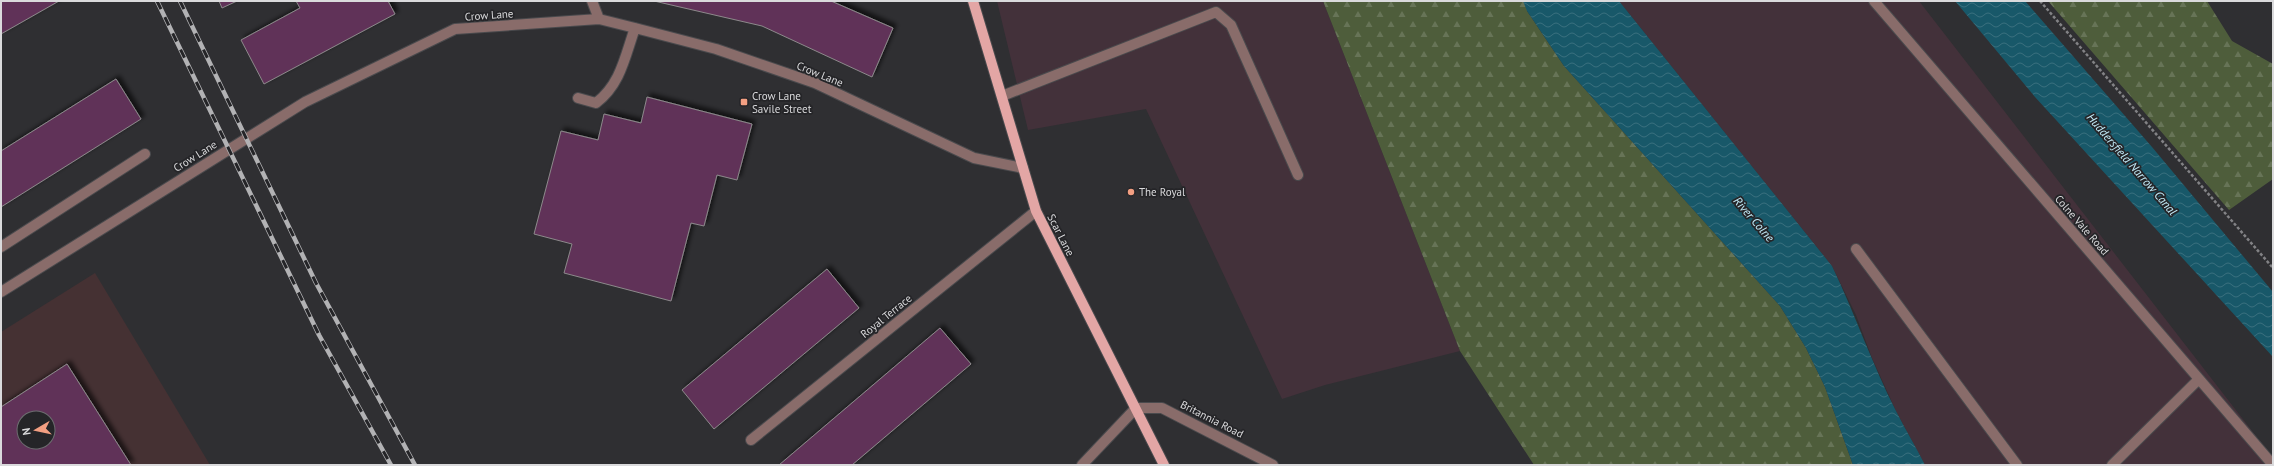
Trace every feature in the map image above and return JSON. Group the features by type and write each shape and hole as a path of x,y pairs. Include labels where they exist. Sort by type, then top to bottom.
{"main road":[{"name":"Scar Lane","path":"973,1 1036,211 1164,465"}],"street":[{"path":"592,1 599,19"},
{"name":"Colne Vale Road","path":"1874,1 2273,465"},
{"path":"1002,96 1216,12 1231,25 1298,175"},
{"name":"Crow Lane","path":"1,292 305,102 455,29 599,19 716,49 815,83 974,158 1023,168"},
{"path":"578,98 596,103 609,93 618,76 635,28"},
{"path":"1,247 145,154"},
{"name":"Royal Terrace","path":"751,440 1036,211"},
{"path":"1856,249 2017,465"},
{"path":"2112,465 2199,379"},
{"path":"1082,465 1136,408"},
{"name":"Britannia Road","path":"1136,408 1162,408 1273,465"}],"path":[{"path":"2040,1 2273,268"}],"shaded area":[{"path":"997,1 1323,1 1460,351 1325,385 1282,399 1146,109 1028,130"},
{"path":"1619,1 1919,1 2273,458 2273,465 1925,465 1896,411 1872,358 1856,315 1832,266"},
{"path":"95,273 210,465 1,465 1,332"}],"green space":[{"path":"1323,1 1529,1 1527,11 1564,66 1780,306 1806,348 1825,387 1853,465 1534,465 1460,351"},
{"path":"2048,1 2207,1 2232,41 2273,64 2273,179 2229,210"}],"water":[{"name":"River Colne","path":"1523,1 1619,1 1832,266 1887,393 1925,465 1853,465 1825,387 1806,348 1780,306 1564,66 1527,11"},
{"name":"Huddersfield Narrow Canal","path":"1955,1 2025,1 2152,147 2273,292 2273,357 2035,97"}],"building":[{"path":"1,1 59,1 1,34"},
{"path":"219,1 237,1 222,8"},
{"path":"296,1 388,1 395,14 264,84 241,40 300,8"},
{"path":"654,1 831,1 893,28 872,77 762,26"},
{"path":"116,79 141,119 1,207 1,151"},
{"path":"647,97 752,124 737,180 717,175 704,226 691,223 671,301 564,273 572,244 534,234 561,131 598,140 604,114 641,123"},
{"path":"827,269 859,308 714,429 682,390"},
{"path":"940,328 971,364 852,465 779,465"},
{"path":"67,364 131,465 1,465 1,407"}],"railway":[{"path":"157,1 319,335 391,465"},
{"path":"180,1 316,283 415,465"}],"place":[{"name":"Crow Lane Savile Street","path":"744,102"},
{"name":"The Royal","path":"1131,192"}]}
